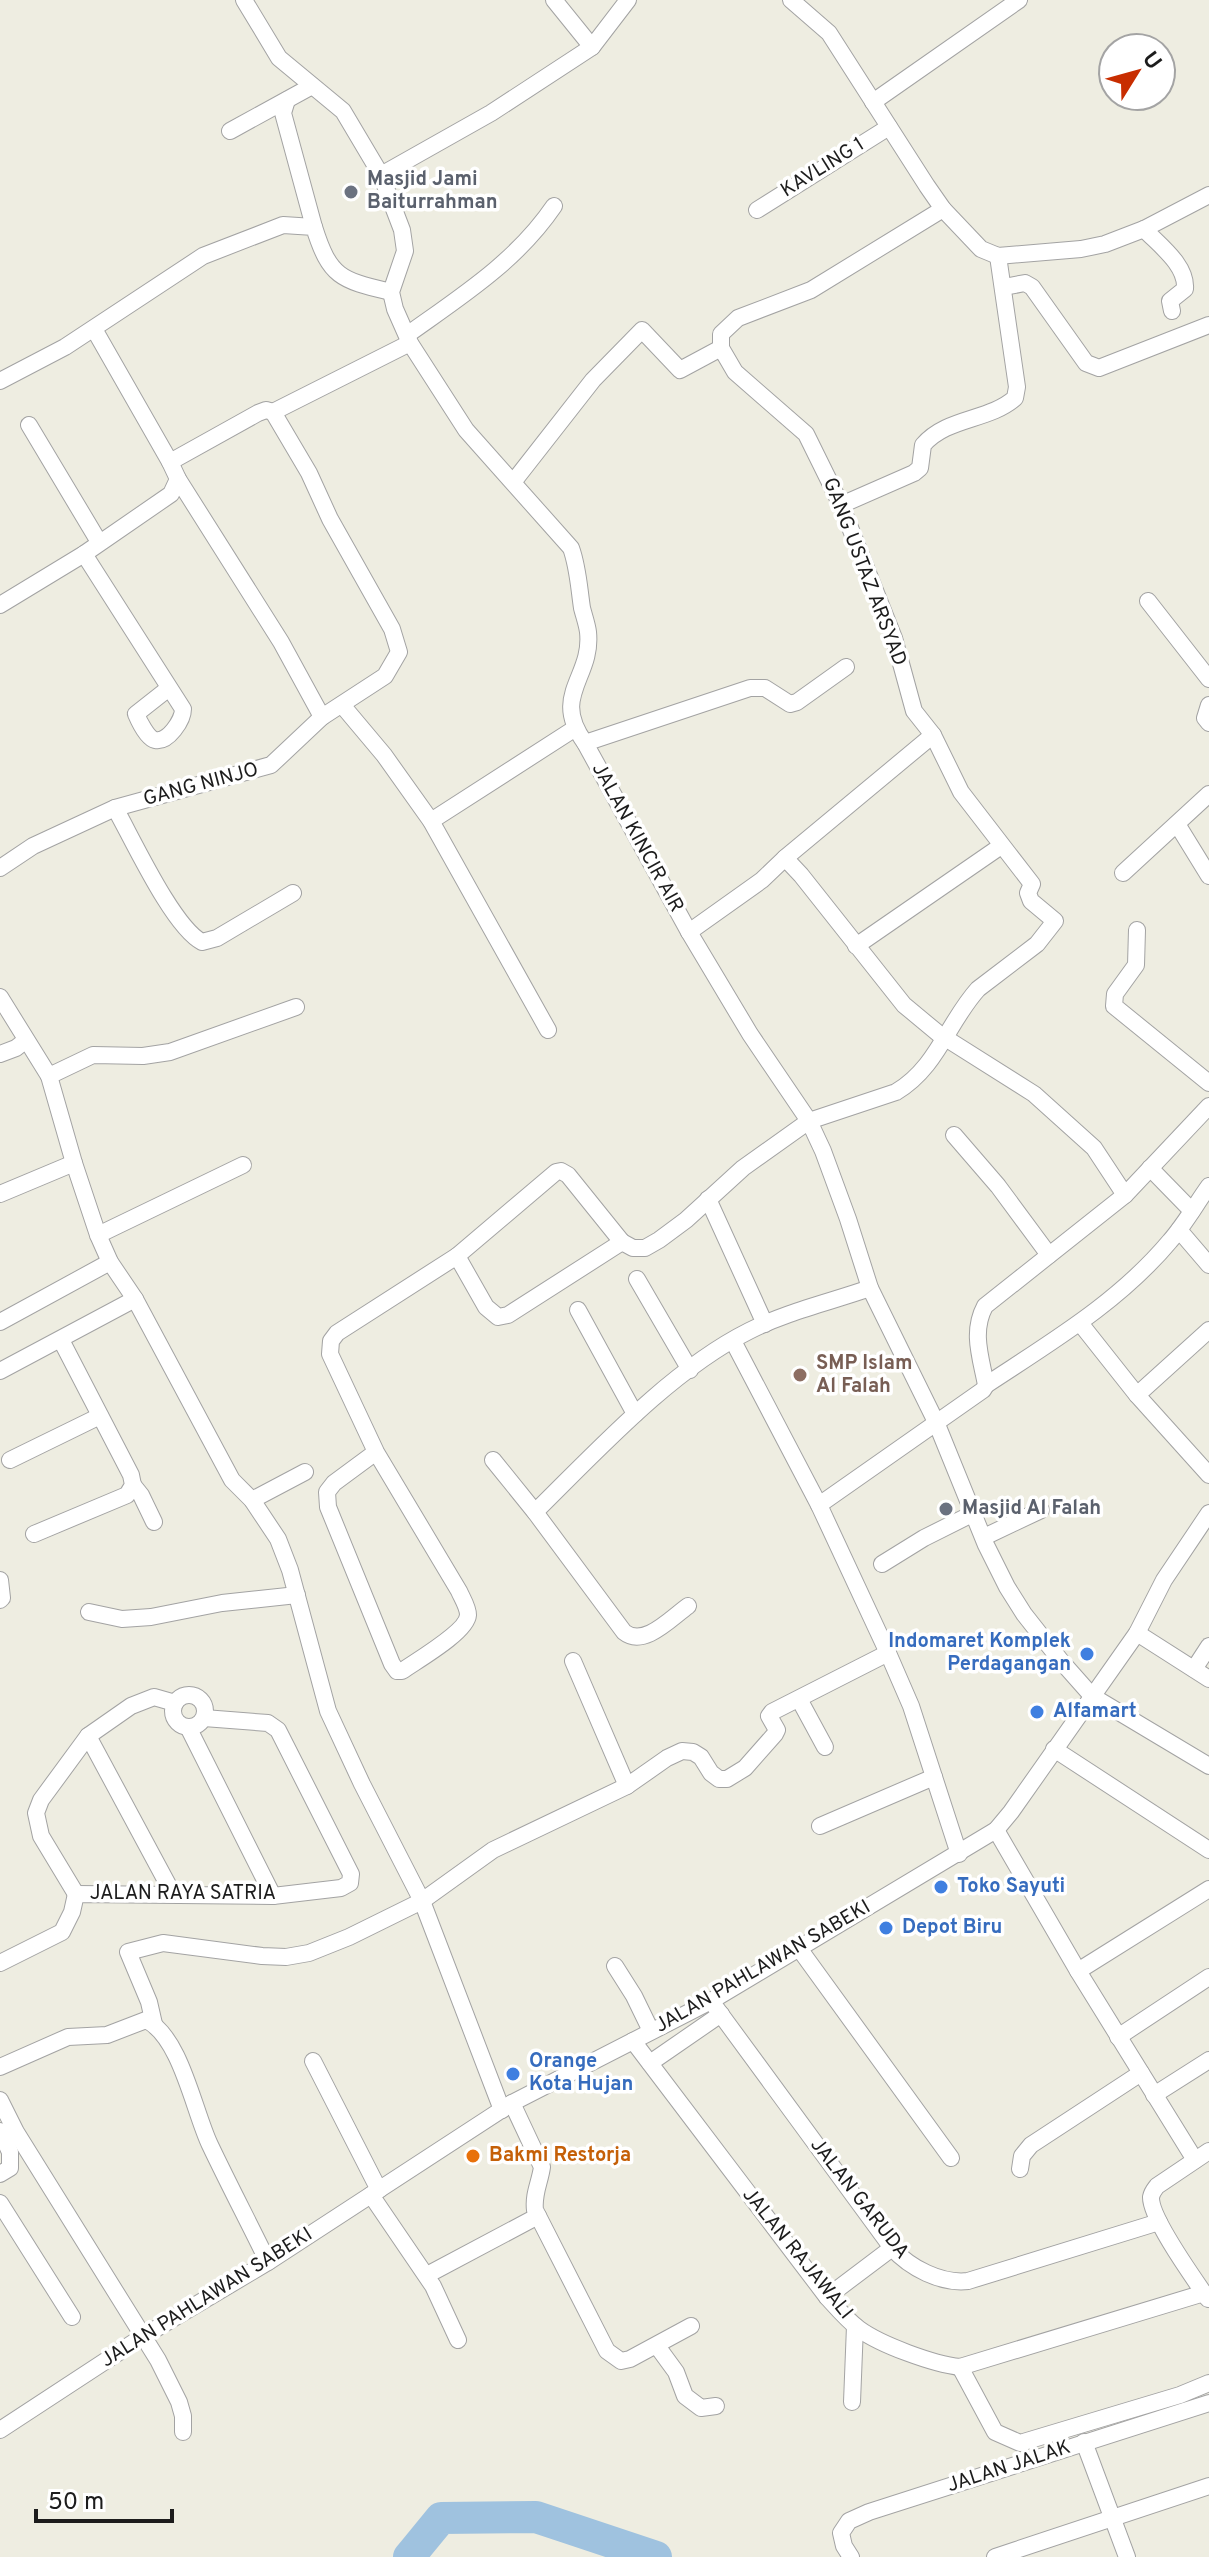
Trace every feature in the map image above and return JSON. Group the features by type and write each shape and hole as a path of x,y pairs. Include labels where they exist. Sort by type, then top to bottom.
{"street":[{"path":"244,0 279,58 343,111 381,175 402,230 405,251 391,292 408,339 466,430 571,548 576,563 588,633 586,658 571,698 574,729 431,821"},
{"path":"554,0 592,47"},
{"path":"381,175 491,113 592,47 628,0"},
{"path":"791,0 829,33 943,209 981,249 998,256 1092,247 1144,229 1209,195"},
{"path":"873,102 1019,0"},
{"path":"230,131 312,86"},
{"path":"287,100 283,113 322,253 334,272 356,283 391,292"},
{"name":"KAVLING 1","path":"757,210 889,127"},
{"path":"170,462 258,413 266,410 273,412 408,339 496,271 554,206"},
{"path":"514,481 593,380 642,330 680,370 721,348 721,334 738,318 811,290 943,209"},
{"path":"0,381 65,347 203,256 283,225 314,227"},
{"path":"1144,229 1185,277 1185,289 1170,301 1172,311"},
{"path":"841,505 914,473 920,468 923,445 945,427 998,409 1015,398 1017,387 998,256"},
{"path":"1004,287 1025,283 1032,287 1086,363 1099,368 1209,325"},
{"path":"94,329 178,479 281,642 322,717"},
{"name":"GANG USTAZ ARSYAD","path":"721,348 735,372 806,434 841,505 894,638 914,711 933,735 958,788 1032,884 1028,893 1031,901 1054,918 1054,925 1037,944 978,989 945,1038"},
{"name":"GANG NINJO","path":"0,868 33,846 115,808 271,765 322,717 385,676 399,652 392,629 273,412"},
{"path":"29,425 99,542"},
{"path":"0,605 84,554 171,494 178,479"},
{"path":"84,554 169,688"},
{"path":"1148,601 1209,679"},
{"path":"585,743 750,688 765,688 790,704 797,702 846,667"},
{"path":"342,705 384,755 431,821 548,1030"},
{"path":"1209,705 1205,718 1209,723"},
{"name":"JALAN KINCIR AIR","path":"574,729 585,743 689,932 750,1034 809,1121 843,1206 870,1288 936,1422 1007,1587 1024,1614 1092,1696 1209,1766"},
{"path":"689,932 762,880 933,735"},
{"path":"1123,873 1209,794"},
{"path":"115,808 162,894 192,937 202,942 217,938 293,893"},
{"path":"1177,824 1209,876"},
{"path":"856,946 1001,846"},
{"path":"785,858 904,1005 945,1038 1034,1094 1094,1148 1125,1195"},
{"path":"1137,930 1136,965 1115,994 1114,1006 1209,1083"},
{"path":"0,997 49,1076 74,1163 110,1262 135,1299 232,1480 252,1500 278,1539 297,1595 328,1711 422,1901 507,2106 539,2156 542,2167 534,2199 538,2216 607,2351 621,2361 657,2346 691,2326"},
{"path":"49,1076 93,1055 143,1056 170,1052 296,1007"},
{"path":"376,1452 334,1483 327,1492 328,1507 392,1664 397,1671 402,1671 459,1631 468,1612 459,1591 376,1452 330,1354 331,1341 337,1333 457,1256 556,1172 568,1175 622,1242 633,1248 645,1248 686,1220 743,1168 809,1121 896,1092 908,1085 925,1068 945,1038"},
{"path":"0,1054 26,1040"},
{"path":"986,1385 976,1333 978,1319 985,1306 1125,1195 1209,1106"},
{"path":"954,1135 998,1186 1049,1255"},
{"path":"0,1194 74,1163"},
{"path":"98,1235 243,1165"},
{"path":"1150,1168 1192,1211"},
{"path":"819,1505 1115,1297 1169,1242 1209,1186"},
{"path":"708,1199 765,1324"},
{"path":"1179,1230 1209,1265"},
{"path":"457,1256 486,1307 498,1317 508,1315 622,1242"},
{"path":"0,1322 110,1262"},
{"path":"637,1279 690,1370"},
{"path":"535,1512 635,1414 690,1370 733,1341 765,1324 870,1288"},
{"path":"0,1371 135,1299"},
{"path":"578,1310 635,1414"},
{"path":"1080,1323 1137,1395 1208,1471"},
{"path":"1137,1395 1209,1330"},
{"path":"61,1340 154,1522"},
{"path":"733,1341 819,1505 888,1653 911,1706 959,1854"},
{"path":"10,1460 100,1416"},
{"path":"493,1460 631,1638 653,1632 688,1606"},
{"path":"252,1500 305,1472"},
{"path":"34,1534 127,1495 133,1485"},
{"path":"984,1537 1041,1510"},
{"path":"882,1564 974,1513"},
{"name":"JALAN PAHLAWAN SABEKI","path":"0,2430 142,2337 268,2262 507,2106 651,2031 716,2007 798,1947 996,1830 1137,1633 1164,1580 1209,1513"},
{"path":"0,1580 0,1600"},
{"path":"89,1612 122,1619 151,1617 222,1603 297,1595"},
{"path":"1137,1633 1209,1679"},
{"path":"1194,1669 1209,1646"},
{"path":"154,2024 149,2002 128,1952 163,1943 286,1957 309,1953 422,1901 493,1850 627,1786 682,1751 693,1752 701,1757 711,1773 719,1779 727,1779 745,1768 775,1734 777,1730 769,1716 772,1712 888,1653"},
{"path":"573,1661 627,1786"},
{"path":"188,1727 204,1718 205,1706 197,1696 184,1695 175,1703 173,1709 177,1721 188,1727 273,1896"},
{"path":"76,1894 41,1836 36,1813 50,1787 88,1736 131,1706 154,1697 175,1703"},
{"path":"799,1699 825,1747"},
{"name":"JALAN RAYA SATRIA","path":"0,1963 62,1932 72,1912 76,1894 273,1896 341,1888 350,1883 351,1874 278,1730 268,1723 204,1718"},
{"path":"88,1736 173,1894"},
{"path":"1054,1749 1209,1850"},
{"path":"820,1826 934,1777"},
{"path":"996,1830 1154,2095 1202,2156 1157,2186 1151,2199 1159,2222 1206,2297 960,2367 995,2432 1020,2443 1180,2395 1209,2383"},
{"path":"1078,1971 1209,1889"},
{"path":"798,1947 951,2158"},
{"path":"615,1966 651,2031"},
{"path":"1118,2037 1209,1977"},
{"path":"650,2063 716,2007"},
{"name":"JALAN GARUDA","path":"716,2007 892,2248 912,2266 959,2282 989,2276 1159,2222"},
{"path":"0,2067 68,2037 107,2035 146,2020 154,2024 175,2055 208,2142 268,2262"},
{"name":"JALAN RAJAWALI","path":"633,2041 827,2297 855,2326 872,2337 944,2365 960,2367"},
{"path":"1154,2095 1209,2060"},
{"path":"313,2061 375,2192 427,2275 458,2340"},
{"path":"1020,2169 1022,2156 1031,2145 1141,2073"},
{"path":"0,2100 11,2148 10,2168 0,2174"},
{"path":"0,2131 158,2360 179,2402 183,2432"},
{"path":"0,2203 72,2317"},
{"path":"427,2275 538,2216"},
{"path":"827,2297 892,2248"},
{"path":"852,2402 855,2326"},
{"path":"657,2346 676,2372 685,2396 701,2408 716,2406"},
{"name":"JALAN JALAK","path":"851,2557 841,2533 849,2521 869,2512 1209,2403"},
{"path":"1084,2442 1127,2557"},
{"path":"995,2557 1209,2486"}],"waterway":[{"path":"409,2557 441,2518 536,2517 656,2557"}],"place":[{"name":"Masjid Jami Baiturrahman","path":"351,192"},
{"name":"SMP Islam Al Falah","path":"800,1375"},
{"name":"Masjid Al Falah","path":"946,1509"},
{"name":"Indomaret Komplek Perdagangan","path":"1087,1654"},
{"name":"Alfamart","path":"1037,1712"},
{"name":"Toko Sayuti","path":"941,1887"},
{"name":"Depot Biru","path":"886,1928"},
{"name":"Orange Kota Hujan","path":"513,2074"},
{"name":"Bakmi Restorja","path":"473,2156"}]}
